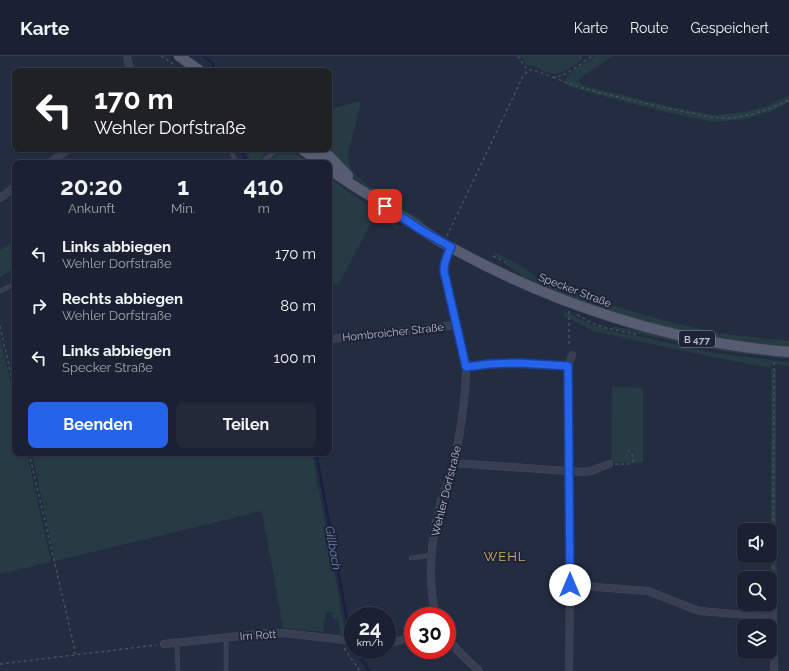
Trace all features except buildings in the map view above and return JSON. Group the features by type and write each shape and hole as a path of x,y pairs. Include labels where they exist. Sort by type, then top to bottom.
{"main road":[{"path":"179,56 196,68"},
{"path":"306,152 317,160"},
{"name":"Specker Straße","path":"320,152 329,156 342,171 372,197"},
{"name":"Specker Straße","path":"332,171 447,245 504,275 571,304 660,331 720,344 789,352"}],"street":[{"path":"127,56 129,68"},
{"path":"54,160 64,152"},
{"path":"0,198 12,189"},
{"name":"Wehler Dorfstraße","path":"434,607 431,588 432,555 442,500 454,463 464,403 466,367 444,271 447,245"},
{"name":"Hombroicher Straße","path":"332,339 456,325"},
{"path":"569,671 570,585 568,366 572,355"},
{"path":"466,367 489,364 518,363 568,366"},
{"path":"454,463 569,472 591,471 610,464"},
{"path":"570,585 648,591 693,609 705,612 773,616"},
{"path":"773,611 774,671"},
{"name":"Im Rott","path":"164,644 262,633 344,640"},
{"path":"456,648 479,671"}],"lane":[{"path":"264,160 275,152"},
{"path":"232,153 235,160"},
{"path":"0,291 12,285"},
{"path":"411,558 432,555"},
{"path":"226,637 226,671"},
{"path":"177,643 178,671"}],"path":[{"path":"518,56 528,70 533,70 566,83 670,110 713,117 729,118 751,114 769,109 789,100"},
{"path":"580,56 584,62"},
{"path":"553,77 563,75 592,56"},
{"path":"447,245 523,76 528,70"},
{"path":"571,304 569,311 569,342 572,355"},
{"path":"0,326 12,379"},
{"path":"773,571 774,359"},
{"path":"610,464 630,464 633,462 634,459 628,450"},
{"path":"30,456 75,654"},
{"path":"339,639 360,671"},
{"path":"0,664 164,644"}],"shaded area":[{"path":"520,56 579,56 581,60 563,72 553,74 543,71 537,67 526,65"},
{"path":"596,56 613,56 579,79 579,82 582,85 671,107 714,115 745,112 767,106 789,95 789,102 770,112 746,119 713,122 670,113 566,85 567,81 564,79 574,70"},
{"path":"361,101 348,155 351,169 368,185 402,209 424,221 422,224 365,186 324,152 332,152 332,108"},
{"path":"246,152 269,152 257,160 250,160"},
{"path":"283,152 293,152 304,160 270,160"},
{"path":"332,180 399,227 398,229 375,215 339,284 332,284"},
{"path":"12,242 12,270 0,277 0,250"},
{"path":"495,252 537,277 573,292 625,309 669,322 714,332 789,341 789,347 736,341 679,331 617,314 566,296 524,277 510,267 509,263 494,255"},
{"path":"564,311 593,325 619,333 635,335 704,351 789,362 789,366 772,364 770,365 771,368 596,332 564,316"},
{"path":"614,327 716,348 789,357 789,359 721,351 614,329"},
{"path":"0,337 12,388 12,456 28,456 51,562 0,574"},
{"path":"771,368 776,369 776,523 771,523"},
{"path":"612,387 643,388 643,463 611,462"},
{"path":"33,456 313,456 344,624 344,635 340,634 338,619 333,619 332,612 325,613 326,620 323,621 324,632 283,628 262,511 55,561"},
{"path":"771,563 777,563 778,599 777,571 771,571"}],"waterway":[{"name":"Gillbach","path":"204,56 213,64 215,68"},
{"name":"Gillbach","path":"242,152 246,160"},
{"name":"Gillbach","path":"317,456 345,607"},
{"name":"Gillbach","path":"362,659 369,671"}],"district":[{"name":"WEHL","path":"505,556"}],"route":[{"path":"385,206 421,230 451,247 444,264 444,271 466,367 489,364 518,363 568,366 570,585"}]}
